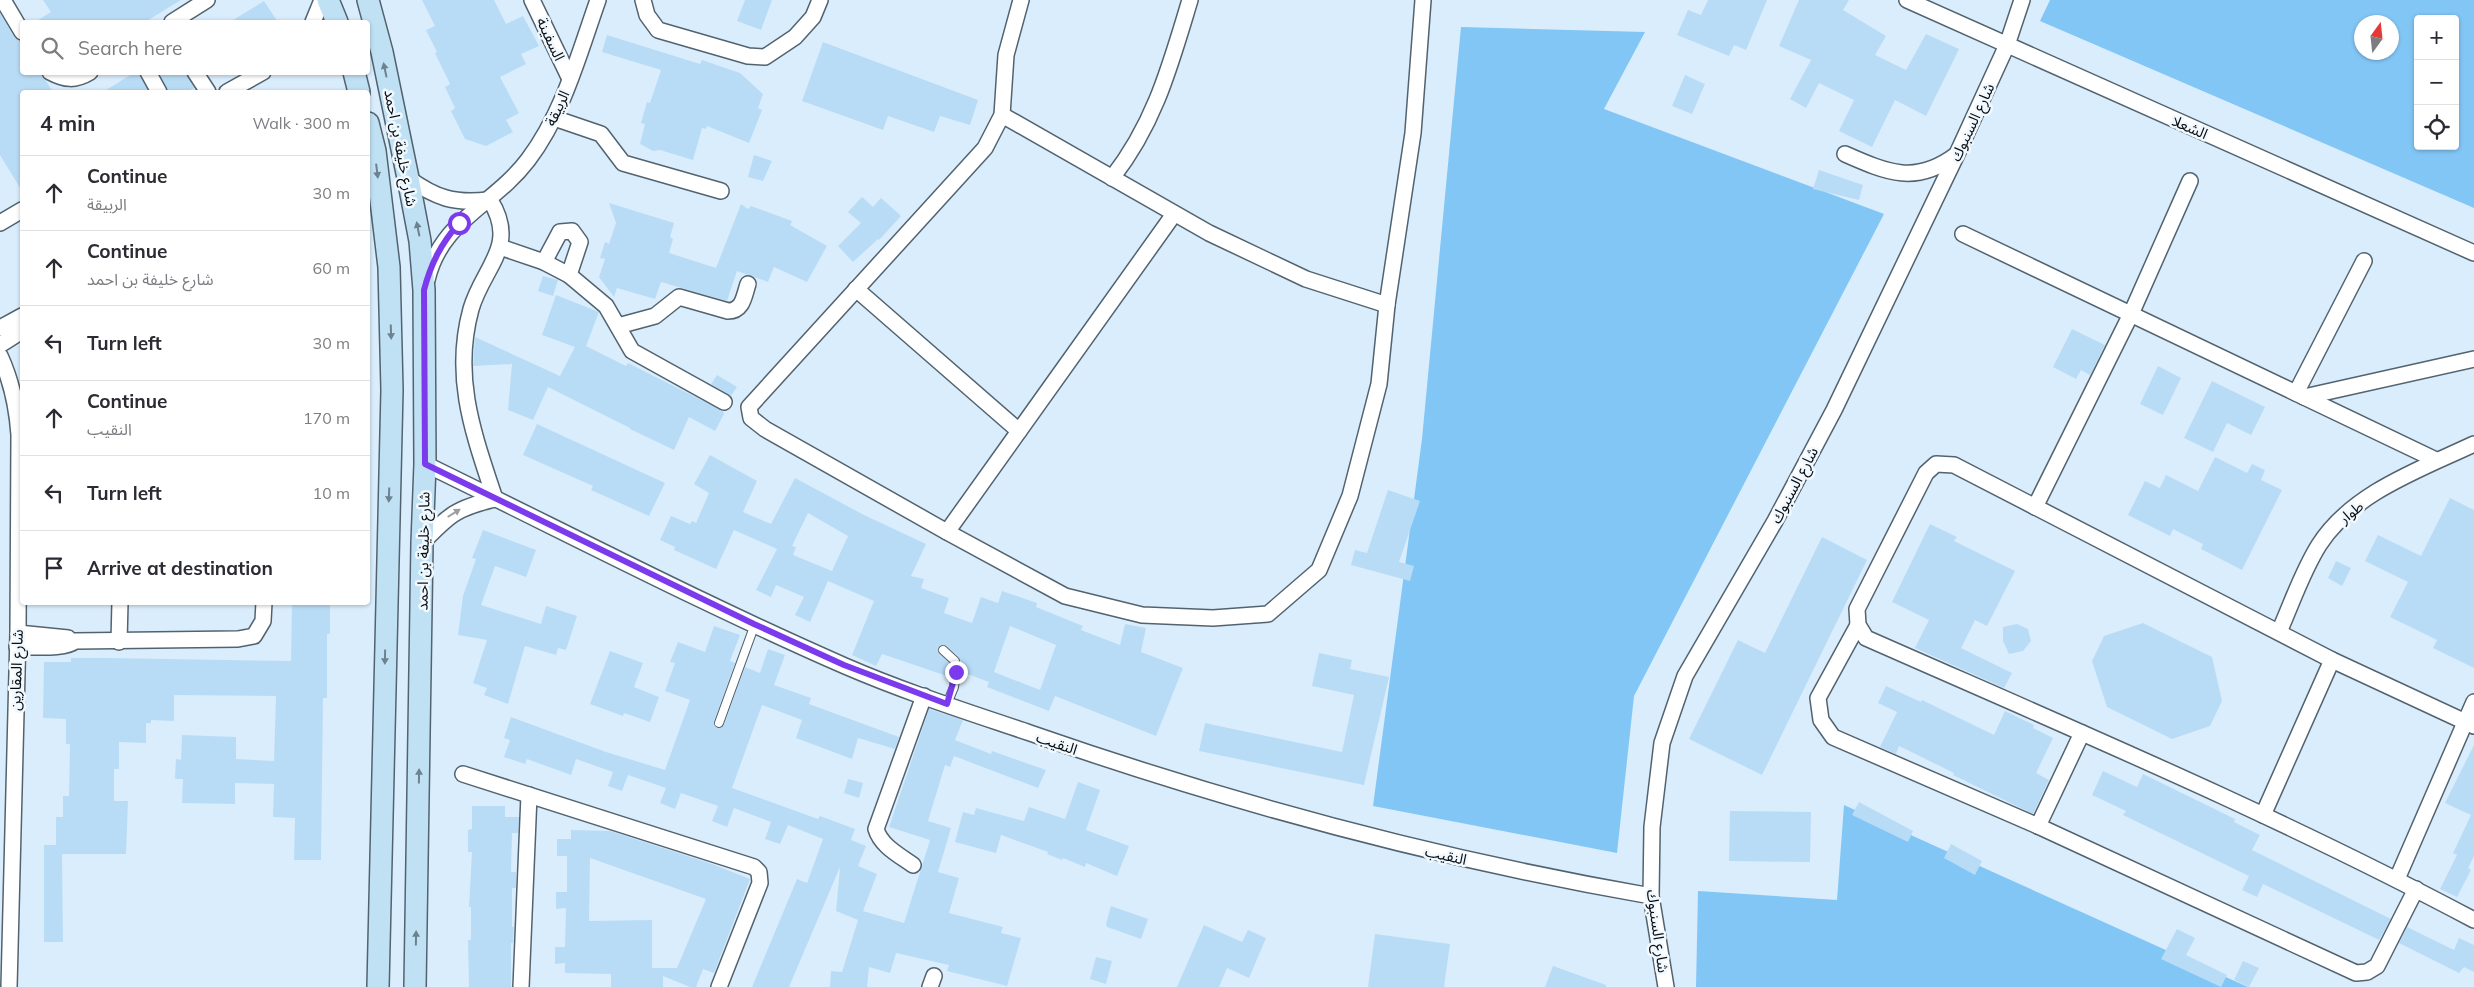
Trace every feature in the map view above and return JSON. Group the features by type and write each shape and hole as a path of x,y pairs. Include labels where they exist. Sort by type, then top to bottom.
{"street":[{"path":"3,0 20,29"},
{"path":"175,20 207,0"},
{"path":"314,20 322,0"},
{"path":"328,0 336,20"},
{"name":"شارع خليفة بن احمد","path":"368,0 382,52 420,240 424,290 425,464 415,987"},
{"name":"السفينة","path":"532,0 570,79"},
{"name":"الربيقة","path":"424,290 430,265 442,242 459,223 490,200 527,161 554,118 598,0"},
{"path":"642,0 646,15 658,30 748,56 765,57 795,37 813,17 820,0"},
{"path":"1021,0 1006,55 1002,115 985,148 749,407 751,418 765,429 946,532 1065,596 1142,615 1213,618 1268,614 1319,570 1350,496 1379,384 1387,305 1413,133 1424,0"},
{"path":"1112,178 1130,155 1163,90 1190,0"},
{"name":"الشعلا","path":"1907,0 2474,252"},
{"name":"شارع السنبوك","path":"1666,987 1651,896 1652,827 1662,743 1685,676 1775,521 1820,436 1957,154 2007,45 2022,0"},
{"path":"55,75 78,80 86,75"},
{"path":"150,75 158,90"},
{"path":"198,75 207,90"},
{"path":"231,90 258,75"},
{"path":"1002,115 1209,234 1306,279 1387,305"},
{"path":"554,118 601,134 623,162 721,192"},
{"name":"شارع خليفة بن احمد","path":"370,131 375,151 389,267 392,390 378,987"},
{"path":"1845,154 1881,170 1920,174 1941,166 1957,154"},
{"path":"408,178 426,191 445,199 466,202 490,200 500,222 500,247 471,307 466,327 463,380 465,398 476,446 495,499 467,505 446,519 422,543"},
{"path":"2035,507 2131,314 2190,181"},
{"path":"0,223 20,211"},
{"path":"946,532 1174,214"},
{"path":"544,262 560,232 572,231 580,242 569,275"},
{"path":"1963,234 2436,460"},
{"path":"500,247 544,262 569,275 606,306 632,351 724,402"},
{"path":"2300,395 2364,260"},
{"path":"618,326 661,314 679,297 728,311 736,310 742,304 748,284"},
{"path":"856,289 1019,431"},
{"path":"0,328 20,317"},
{"path":"0,345 20,332"},
{"name":"شارع المقارين","path":"0,356 9,375 17,404 19,435 17,640 9,987"},
{"path":"2300,395 2474,359"},
{"name":"طوار","path":"2279,632 2319,545 2335,525 2352,509 2408,473 2474,444"},
{"name":"النقيب","path":"425,464 754,624 844,665 924,696 1116,763 1325,826 1444,856 1557,880 1651,896"},
{"path":"2469,724 2332,660 1954,465 1936,464 1926,473 1857,609 1858,625 1866,638 2263,815 2416,889 2474,920"},
{"path":"119,642 120,605"},
{"path":"17,640 70,638 75,641 119,642 238,639 254,636 263,621 264,605"},
{"path":"1858,625 1818,698 1821,720 1833,737 2038,826 2356,973 2367,972 2377,966 2416,889"},
{"path":"2263,815 2332,660"},
{"path":"913,865 878,838 876,829 924,696"},
{"path":"2397,880 2469,724 2474,702"},
{"path":"2038,826 2082,733"},
{"path":"463,774 754,867 759,872 760,883 719,987"},
{"path":"521,987 529,795"}],"lane":[{"path":"719,723 754,624"},
{"path":"943,650 955,661 956,672 947,704"}],"shaded area":[{"path":"2050,0 2474,0 2474,208 2040,21"},
{"path":"1461,27 1645,32 1604,109 1884,214 1634,696 1617,853 1373,806 1422,439"},
{"path":"1844,805 2248,987 1696,987 1698,891 1837,900"}],"building":[{"path":"43,0 181,0 148,20 38,20 51,12"},
{"path":"422,0 494,0 506,24 523,16 539,46 521,54 526,64 500,77 519,113 506,120 513,132 486,146 465,139 451,111 455,108 445,87 450,84 426,30 435,26"},
{"path":"745,0 772,0 761,30 737,21"},
{"path":"1708,0 1767,0 1746,50 1734,45 1729,56 1677,35 1688,10 1701,15"},
{"path":"1799,0 1849,0 1843,10 1886,36 1875,55 1906,70 1926,34 1959,49 1926,116 1895,100 1872,147 1839,131 1854,100 1819,83 1806,108 1790,99 1811,60 1779,46"},
{"path":"264,1 277,20 233,20"},
{"path":"0,13 14,37 20,42 20,75 42,75 52,90 20,90 20,188 0,155"},
{"path":"607,35 700,64 702,60 740,73 763,94 758,108 762,110 749,143 707,126 706,129 702,128 693,160 660,150 653,151 640,144 645,124 641,123 647,102 650,103 661,70 602,52"},
{"path":"823,42 978,100 970,125 940,116 934,132 888,116 883,130 802,101"},
{"path":"130,75 140,75 148,90 106,90"},
{"path":"160,75 187,75 194,88 190,90 167,90"},
{"path":"1685,75 1705,84 1692,114 1672,106"},
{"path":"754,155 772,161 763,181 748,177"},
{"path":"1819,170 1863,185 1859,200 1813,189"},
{"path":"862,197 873,207 881,198 901,216 879,240 853,262 838,246 861,223 848,212"},
{"path":"609,203 674,223 670,237 673,239 669,253 716,268 741,204 748,209 751,206 792,221 790,225 827,246 807,282 774,267 768,282 737,271 727,301 661,282 655,299 617,288 614,297 599,277 605,259 600,258 605,242 609,244 616,223"},
{"path":"543,276 558,280 553,296 538,291"},
{"path":"556,295 599,312 586,346 626,366 628,363 723,411 724,414 715,431 689,417 674,450 548,387 533,420 508,410 512,364 473,366 475,337 560,376 575,347 542,335"},
{"path":"2072,329 2105,345 2090,375 2081,370 2076,379 2053,367"},
{"path":"2158,366 2181,378 2163,415 2140,404"},
{"path":"717,375 737,387 731,396 711,384"},
{"path":"2212,381 2265,407 2251,435 2227,423 2213,452 2184,438"},
{"path":"537,424 665,483 649,516 591,490 593,486 523,455"},
{"path":"710,455 757,481 743,512 771,524 795,478 864,515 926,544 911,576 924,579 921,588 949,598 944,613 972,623 981,597 998,603 1002,591 1037,603 1036,607 1083,626 1081,630 1120,645 1125,624 1146,628 1141,652 1183,668 1156,736 1055,696 1049,711 987,687 989,682 962,672 959,657 945,645 939,646 938,651 950,664 947,676 882,654 876,666 852,655 874,601 828,581 810,622 795,615 804,597 776,585 771,597 756,590 777,549 734,530 716,569 674,550 675,547 660,540 671,516 690,524 692,521 696,523 709,493 694,484","holes":["808,513 848,536 832,571 793,555 796,547 792,546","1010,626 1056,645 1040,690 994,672"]},
{"path":"2215,457 2247,473 2252,464 2265,470 2261,480 2282,490 2242,570 2201,549 2203,544 2173,529 2170,536 2128,515 2145,481 2160,488 2166,475 2198,491"},
{"path":"1388,490 1420,501 1399,562 1414,566 1410,581 1351,565 1355,550 1367,553"},
{"path":"2450,498 2474,510 2474,668 2433,648 2437,640 2390,617 2408,582 2365,561 2378,535 2421,556"},
{"path":"1930,524 1957,537 1954,541 2015,571 1987,626 1975,620 1961,648 2012,673 2004,688 1915,648 1929,620 1892,602"},
{"path":"483,530 536,550 526,577 495,566 481,605 541,624 546,606 577,616 566,650 558,648 556,655 525,646 508,704 484,695 487,688 473,683 487,640 458,635 463,596 476,559 472,558"},
{"path":"1822,537 1867,560 1762,775 1689,739 1738,640 1765,653"},
{"path":"2336,561 2351,568 2342,586 2328,578"},
{"path":"292,605 330,605 330,634 327,634 327,698 323,698 321,860 294,860 295,818 273,817 274,784 235,783 235,804 182,803 183,779 175,779 176,759 181,760 182,735 236,737 236,759 274,761 276,696 174,695 174,721 151,720 151,723 146,723 146,743 119,742 119,769 114,769 114,801 128,801 126,854 62,854 63,942 44,942 44,845 56,845 56,817 63,817 63,796 69,796 70,744 66,744 66,719 43,718 44,662 71,662 71,658 291,661"},
{"path":"2143,623 2212,657 2222,701 2210,726 2172,739 2107,707 2092,661 2104,636"},
{"path":"2017,624 2028,629 2031,641 2023,651 2009,654 2003,641 2003,627"},
{"path":"714,626 740,635 730,661 735,663 714,721 717,728 724,725 745,667 760,673 768,649 785,655 774,685 811,698 809,704 899,737 895,749 858,738 852,759 796,738 802,720 762,705 732,788 818,819 820,816 855,829 851,840 866,846 858,866 877,874 863,911 904,923 930,840 889,827 929,709 963,720 955,740 991,754 992,751 1046,770 1038,788 954,756 950,767 945,765 928,821 951,828 938,872 959,878 949,913 1003,927 1001,933 1021,938 1007,986 947,971 949,965 896,953 890,973 869,967 867,987 830,987 831,971 842,972 858,920 836,911 840,867 789,987 752,987 797,879 807,883 823,839 788,825 780,844 765,839 771,822 734,808 727,827 712,821 718,806 681,793 675,809 660,803 666,788 628,775 622,791 608,786 613,772 576,759 571,775 527,759 525,764 504,757 510,740 504,738 511,717 606,752 665,770 690,700 665,691 675,663 670,662 678,642 705,652"},
{"path":"610,651 643,663 634,687 659,697 650,722 624,713 623,716 590,704"},
{"path":"1319,653 1352,660 1350,669 1389,677 1364,785 1199,751 1205,723 1342,752 1354,695 1312,686"},
{"path":"1886,686 1921,702 1922,700 1994,735 2005,711 2034,725 2033,728 2053,738 2036,773 2049,780 2033,814 1899,746 1896,754 1880,747 1897,712 1878,703"},
{"path":"2474,745 2474,856 2468,868 2471,870 2457,897 2440,889 2457,855 2453,853 2471,815 2445,803"},
{"path":"2103,771 2137,787 2143,774 2235,819 2234,822 2260,835 2252,850 2391,919 2379,940 2263,884 2257,897 2242,890 2249,876 2123,815 2126,811 2092,795"},
{"path":"848,779 863,783 859,798 844,793"},
{"path":"1078,782 1100,790 1086,830 1129,846 1117,876 1086,863 1085,867 1063,858 1062,860 1047,854 1048,852 1001,835 996,853 955,842 963,812 974,815 976,808 1024,821 1029,807 1065,819"},
{"path":"1859,802 1913,831 1908,842 1852,815"},
{"path":"472,806 505,806 505,817 519,817 518,833 512,833 511,872 516,872 516,888 512,888 512,927 514,927 513,943 511,943 511,987 469,987 468,940 471,940 471,907 469,907 472,852 468,852 468,830 472,829"},
{"path":"1730,811 1811,812 1810,862 1729,861"},
{"path":"571,830 610,831 712,864 750,879 714,973 703,969 696,987 690,987 663,976 663,987 611,987 611,974 565,973 565,963 555,964 555,947 565,947 566,908 556,909 556,892 567,892 567,856 557,856 557,839 571,839","holes":["590,858 706,899 677,968 652,968 652,920 589,921"]},
{"path":"1951,844 1982,861 1975,875 1944,858"},
{"path":"1111,906 1148,919 1141,939 1107,927 1106,924"},
{"path":"1204,925 1242,942 1248,930 1266,938 1249,978 1227,968 1219,987 1177,987"},
{"path":"2407,927 2454,950 2459,938 2474,945 2474,972 2464,967 2459,973 2399,943"},
{"path":"2177,929 2195,938 2186,955 2227,975 2221,987 2161,959"},
{"path":"1375,934 1450,944 1444,987 1368,987"},
{"path":"1096,957 1112,961 1106,984 1090,979"},
{"path":"2243,961 2259,968 2249,987 2234,980"},
{"path":"1553,966 1606,985 1606,987 1545,987"}],"route":[{"path":"459,223 442,242 430,265 424,290 423,390 425,464 754,624 872,676 947,704 954,687 956,672"}]}
